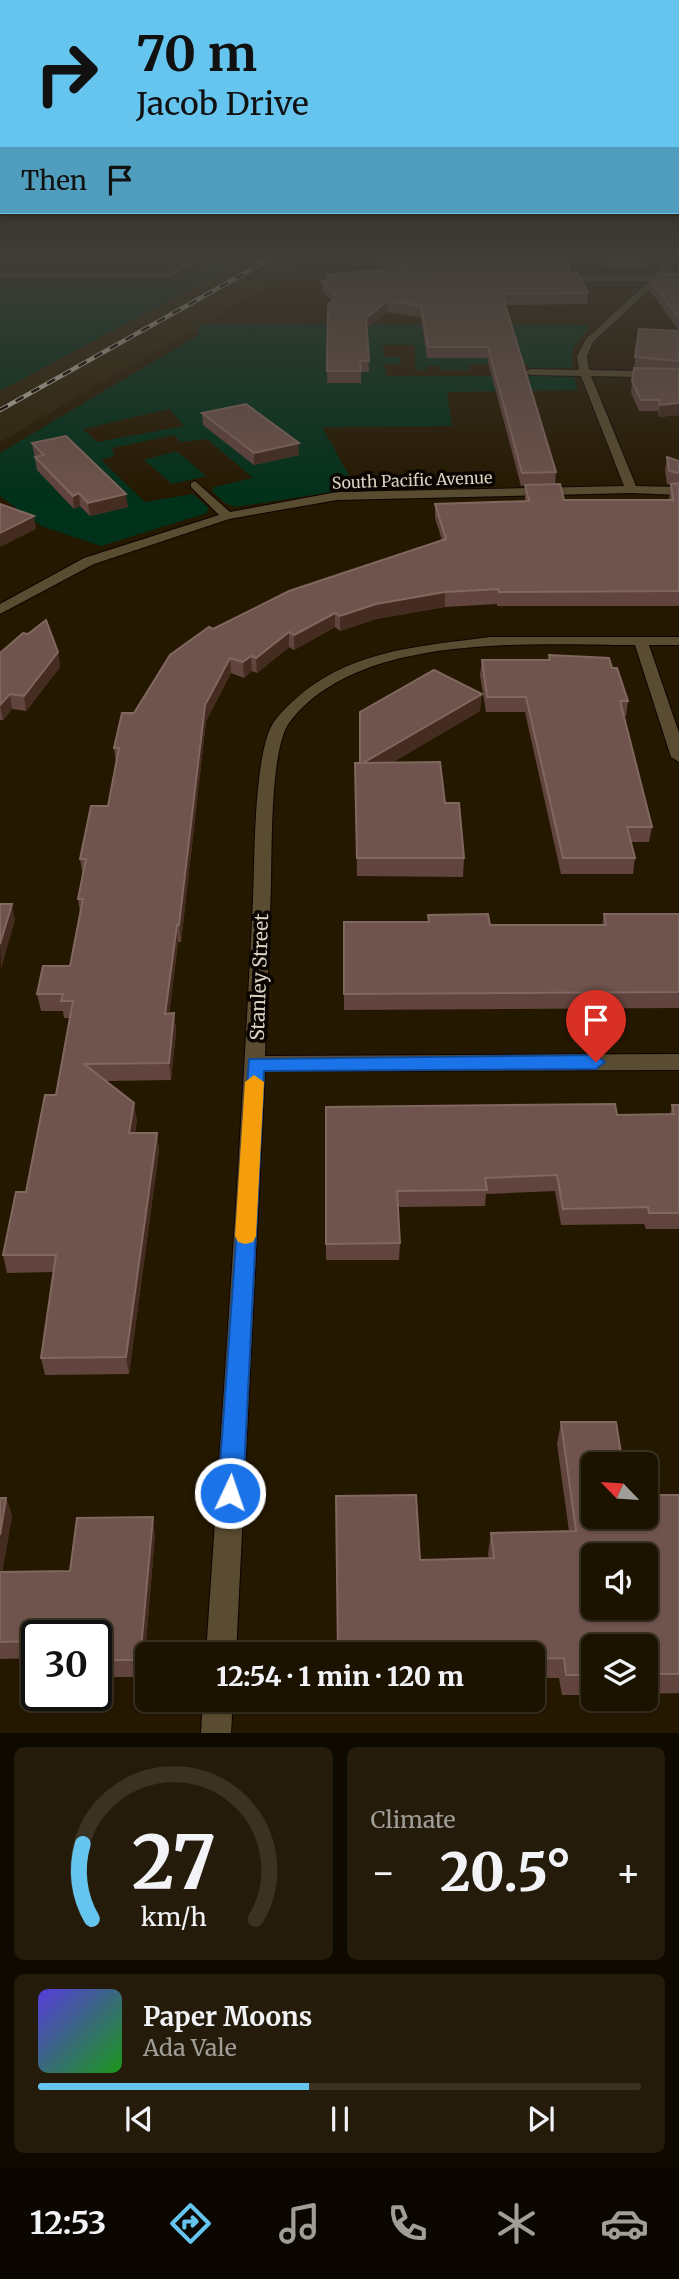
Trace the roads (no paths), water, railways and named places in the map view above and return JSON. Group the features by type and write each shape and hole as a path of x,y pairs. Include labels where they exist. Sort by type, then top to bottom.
{"street":[{"path":"591,339 582,356 584,372 631,489"},
{"path":"530,372 679,375"},
{"path":"195,485 227,516"},
{"name":"South Pacific Avenue","path":"0,610 89,561 227,516 337,496 631,489 679,491"},
{"name":"Stanley Street","path":"222,1642 256,1064 267,771 281,723 327,680 391,654 490,641 679,641"},
{"path":"641,641 679,757"},
{"path":"256,1064 679,1062"},
{"path":"216,1733 217,1712"}],"railway":[{"path":"0,410 127,339"}]}
